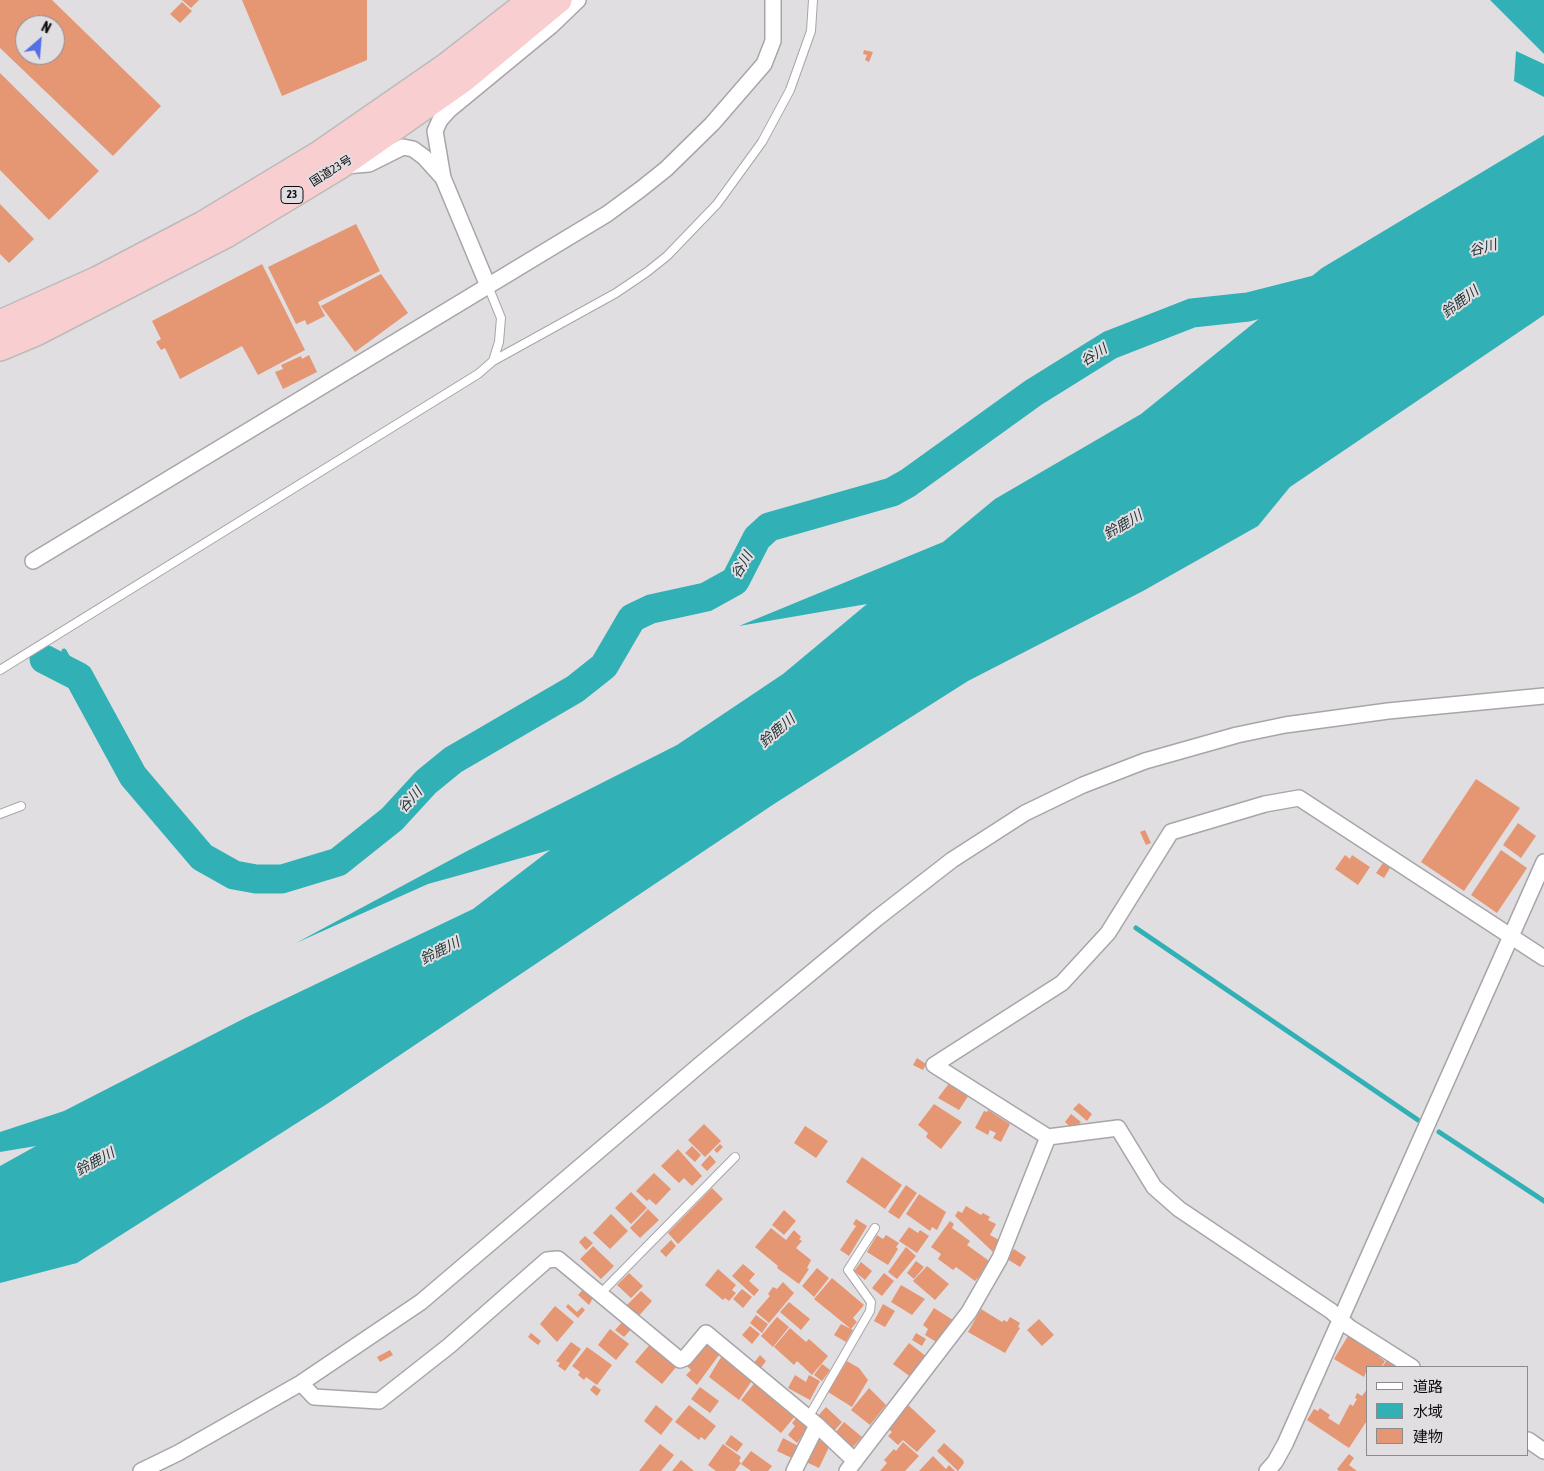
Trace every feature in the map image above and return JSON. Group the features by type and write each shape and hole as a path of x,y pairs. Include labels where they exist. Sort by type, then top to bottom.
{"highway":[{"name":"国道23号","path":"0,323 98,279 203,224 319,154 446,66 531,0"},
{"name":"国道23号","path":"0,348 36,333 226,235 340,166 464,79 559,0"}],"street":[{"path":"488,286 443,178 435,132 440,120 473,89 551,26 578,0"},
{"path":"33,561 606,214 666,169 712,124 764,64 773,42 773,0"},
{"path":"340,166 369,164 403,147 413,149 424,157 443,178"},
{"path":"141,1471 186,1448 301,1383 421,1302 702,1063 876,919 952,860 1025,813 1083,785 1145,761 1237,735 1285,725 1388,711 1544,696"},
{"path":"1410,1366 1349,1327 1340,1318 1179,1209 1154,1187 1118,1128 1048,1137 934,1064 1062,983 1108,933 1172,832 1265,804 1298,798 1544,958"},
{"path":"1267,1471 1275,1462 1285,1444 1544,862"},
{"path":"301,1383 314,1397 379,1401 449,1346 547,1260 558,1259 680,1360 685,1358 706,1334 813,1422 851,1466 969,1312 1000,1258 1048,1137"},
{"path":"794,1471 813,1422"},
{"path":"1529,1441 1544,1451"}],"lane":[{"path":"0,670 478,374 493,361 600,302 647,272 667,256 717,204 762,142 790,90 811,31 813,0"},
{"path":"488,286 501,318 499,342 493,361"},
{"path":"0,814 20,806"},
{"path":"600,1294 735,1157"},
{"path":"813,1422 870,1311 872,1302 848,1270 875,1228"}],"water":[{"path":"1490,0 1544,0 1544,54"},
{"path":"1516,51 1544,64 1544,97 1514,81"},
{"name":"鈴鹿川","path":"1544,135 1544,315 1290,487 1258,526 1143,591 968,681 774,804 330,1102 77,1263 0,1283 0,1166 36,1146 0,1152 0,1132 64,1111 245,1018 473,909 550,850 428,884 296,943 469,850 677,745 783,674 867,604 739,626 943,542 995,499 1141,414 1322,268"}],"building":[{"path":"0,0 52,0 161,106 113,156 18,65 65,65 65,15 15,15 15,62 0,48"},
{"path":"182,0 199,0 191,8"},
{"path":"242,0 367,0 367,60 282,96"},
{"path":"182,2 192,11 180,23 170,14"},
{"path":"864,50 873,52 869,62 865,60 867,55 863,54"},
{"path":"0,73 99,171 49,220 0,170"},
{"path":"0,204 34,239 9,263 0,254"},
{"path":"356,224 380,271 318,302 325,316 307,325 305,320 296,324 268,267"},
{"path":"262,264 305,350 258,375 242,346 180,379 165,348 161,350 156,342 161,339 152,321"},
{"path":"381,274 408,313 355,352 321,306"},
{"path":"309,355 317,372 283,389 275,372 283,369 281,365 301,356 302,359"},
{"path":"1476,779 1520,808 1464,891 1421,862"},
{"path":"1518,823 1536,836 1521,858 1503,845"},
{"path":"1145,830 1151,843 1146,845 1140,832"},
{"path":"1501,850 1527,868 1497,913 1471,895"},
{"path":"1345,855 1350,859 1352,855 1370,867 1358,885 1335,869"},
{"path":"1383,863 1390,868 1384,878 1376,873"},
{"path":"917,1058 926,1064 923,1070 913,1065"},
{"path":"950,1082 969,1095 959,1110 938,1098"},
{"path":"1079,1103 1092,1114 1087,1121 1073,1109"},
{"path":"934,1104 962,1122 941,1149 926,1137 928,1133 918,1125"},
{"path":"988,1110 1010,1124 1001,1142 993,1138 996,1133 990,1130 988,1135 975,1128 984,1111 987,1112"},
{"path":"1071,1114 1081,1122 1074,1130 1065,1122"},
{"path":"704,1124 721,1141 705,1157 688,1140"},
{"path":"805,1126 828,1141 816,1158 794,1143"},
{"path":"720,1144 723,1147 717,1153 714,1150"},
{"path":"692,1146 701,1155 695,1162 685,1153"},
{"path":"678,1149 702,1176 692,1186 684,1178 679,1183 661,1166"},
{"path":"710,1155 716,1162 707,1171 701,1165"},
{"path":"862,1157 902,1185 885,1209 846,1182"},
{"path":"654,1173 671,1189 656,1205 649,1199 647,1201 636,1191"},
{"path":"906,1185 917,1193 899,1219 888,1212"},
{"path":"712,1188 723,1199 678,1244 668,1233"},
{"path":"631,1192 647,1208 631,1224 615,1208"},
{"path":"919,1194 946,1212 937,1230 932,1227 930,1231 906,1214"},
{"path":"966,1206 981,1215 983,1213 990,1217 988,1220 996,1224 990,1235 999,1240 993,1252 955,1216 958,1211 962,1213"},
{"path":"648,1209 659,1220 640,1238 630,1228"},
{"path":"784,1210 796,1221 784,1235 772,1225"},
{"path":"611,1214 628,1231 610,1249 593,1233"},
{"path":"856,1219 867,1226 849,1256 840,1250 856,1226 853,1224"},
{"path":"950,1221 954,1224 952,1228 970,1241 967,1245 992,1263 975,1281 956,1267 953,1270 938,1259 941,1254 931,1247"},
{"path":"909,1227 918,1233 920,1230 929,1236 917,1253 899,1241"},
{"path":"771,1228 786,1240 794,1230 801,1237 799,1239 802,1241 796,1248 811,1260 807,1268 809,1269 799,1284 777,1268 778,1266 755,1247"},
{"path":"877,1235 883,1239 886,1235 899,1243 896,1247 898,1249 888,1265 867,1252"},
{"path":"585,1236 593,1243 586,1250 579,1242"},
{"path":"671,1240 676,1246 666,1257 660,1251"},
{"path":"593,1246 614,1266 601,1279 580,1259"},
{"path":"906,1247 916,1256 897,1279 888,1272"},
{"path":"1014,1249 1026,1257 1020,1267 1007,1259"},
{"path":"916,1261 924,1267 914,1279 907,1273"},
{"path":"861,1262 872,1271 865,1280 854,1271"},
{"path":"743,1264 755,1274 749,1281 759,1290 754,1296 732,1276"},
{"path":"927,1266 949,1284 935,1300 913,1281"},
{"path":"817,1268 829,1278 814,1297 802,1286"},
{"path":"718,1269 736,1285 732,1290 736,1293 729,1301 725,1298 723,1300 705,1285"},
{"path":"629,1273 643,1286 631,1298 617,1285"},
{"path":"884,1273 894,1281 882,1296 872,1288"},
{"path":"832,1278 864,1305 853,1318 857,1322 851,1329 814,1299"},
{"path":"783,1282 794,1293 769,1323 756,1312 770,1296 768,1294 773,1287 777,1289"},
{"path":"901,1285 925,1299 912,1315 891,1302"},
{"path":"584,1288 594,1296 589,1305 578,1295"},
{"path":"742,1289 752,1297 743,1308 733,1299"},
{"path":"641,1291 652,1301 637,1318 625,1307"},
{"path":"789,1302 810,1319 801,1330 780,1312"},
{"path":"568,1304 577,1312 582,1307 585,1310 578,1318 566,1307"},
{"path":"883,1304 895,1311 885,1327 874,1321"},
{"path":"555,1306 574,1322 557,1342 540,1324"},
{"path":"934,1308 953,1320 938,1343 925,1335 928,1329 923,1325"},
{"path":"981,1309 1002,1322 1004,1320 1007,1322 1010,1317 1020,1323 1018,1327 1020,1328 1005,1353 968,1332"},
{"path":"756,1315 768,1324 762,1333 750,1323"},
{"path":"777,1317 789,1327 773,1347 761,1336"},
{"path":"1039,1319 1054,1335 1042,1346 1027,1330"},
{"path":"624,1320 633,1327 624,1337 615,1330"},
{"path":"841,1324 853,1330 846,1342 834,1335"},
{"path":"750,1326 760,1334 752,1344 742,1335"},
{"path":"790,1328 806,1342 809,1339 828,1356 812,1375 797,1361 794,1365 774,1347"},
{"path":"610,1329 629,1344 616,1360 598,1345"},
{"path":"531,1333 541,1341 538,1345 528,1337"},
{"path":"916,1333 926,1339 922,1346 912,1340"},
{"path":"1348,1336 1380,1355 1379,1357 1385,1361 1382,1366 1366,1366 1364,1377 1334,1359"},
{"path":"571,1342 581,1349 565,1371 558,1366 560,1363 556,1361"},
{"path":"652,1342 677,1366 662,1384 635,1362"},
{"path":"706,1343 719,1355 697,1385 686,1375 691,1370 687,1366"},
{"path":"909,1343 927,1357 912,1378 893,1364"},
{"path":"587,1347 612,1365 597,1385 586,1377 584,1380 578,1375 580,1372 572,1366"},
{"path":"390,1350 393,1355 380,1362 377,1357"},
{"path":"723,1354 753,1379 739,1400 709,1377"},
{"path":"760,1355 766,1361 760,1369 753,1364"},
{"path":"1387,1360 1397,1366 1383,1366"},
{"path":"847,1361 859,1368 868,1380 852,1407 828,1392"},
{"path":"822,1364 830,1370 822,1381 814,1375"},
{"path":"795,1375 806,1382 809,1375 820,1381 810,1400 788,1388"},
{"path":"756,1381 796,1415 781,1433 741,1400"},
{"path":"594,1385 601,1390 597,1396 590,1390"},
{"path":"700,1387 719,1401 710,1413 691,1399"},
{"path":"869,1388 886,1405 870,1425 851,1410"},
{"path":"1366,1391 1366,1422 1349,1448 1307,1420 1314,1409 1318,1411 1320,1408 1330,1415 1328,1418 1339,1425 1350,1404 1353,1406 1357,1399 1355,1398 1357,1393 1362,1396"},
{"path":"907,1404 936,1431 917,1452 903,1440 898,1445 888,1436 892,1432 886,1427"},
{"path":"656,1405 673,1419 661,1435 644,1421"},
{"path":"689,1405 716,1426 705,1440 701,1437 699,1440 675,1422"},
{"path":"826,1407 842,1422 834,1431 816,1418"},
{"path":"798,1416 809,1426 797,1443 788,1435 795,1426 792,1423"},
{"path":"844,1422 862,1437 852,1448 835,1433"},
{"path":"731,1435 743,1444 737,1452 725,1444"},
{"path":"783,1438 800,1447 794,1459 777,1451"},
{"path":"815,1438 830,1445 819,1468 804,1461"},
{"path":"903,1442 919,1456 905,1471 880,1471 887,1463 884,1460 894,1449 896,1451"},
{"path":"944,1443 963,1460 964,1463 958,1471 937,1451"},
{"path":"660,1444 674,1455 661,1471 639,1471"},
{"path":"723,1444 741,1457 739,1461 741,1463 735,1471 716,1471 708,1465"},
{"path":"751,1451 772,1466 768,1471 751,1471 741,1464"},
{"path":"1349,1454 1354,1458 1349,1465 1357,1471 1339,1471 1337,1469"},
{"path":"933,1456 946,1469 949,1465 955,1471 919,1471"},
{"path":"681,1460 694,1471 672,1471"}],"waterway":[{"name":"谷川","path":"44,659 79,677 133,776 202,857 234,875 256,879 282,879 338,862 392,819 426,782 453,760 575,689 604,666 632,618 651,609 706,597 735,581 757,538 769,527 892,492 908,483 1033,393 1110,345 1192,313 1248,307 1323,288"},
{"path":"64,651 79,677"},
{"path":"1136,928 1418,1120"},
{"path":"1439,1132 1544,1201"}]}
